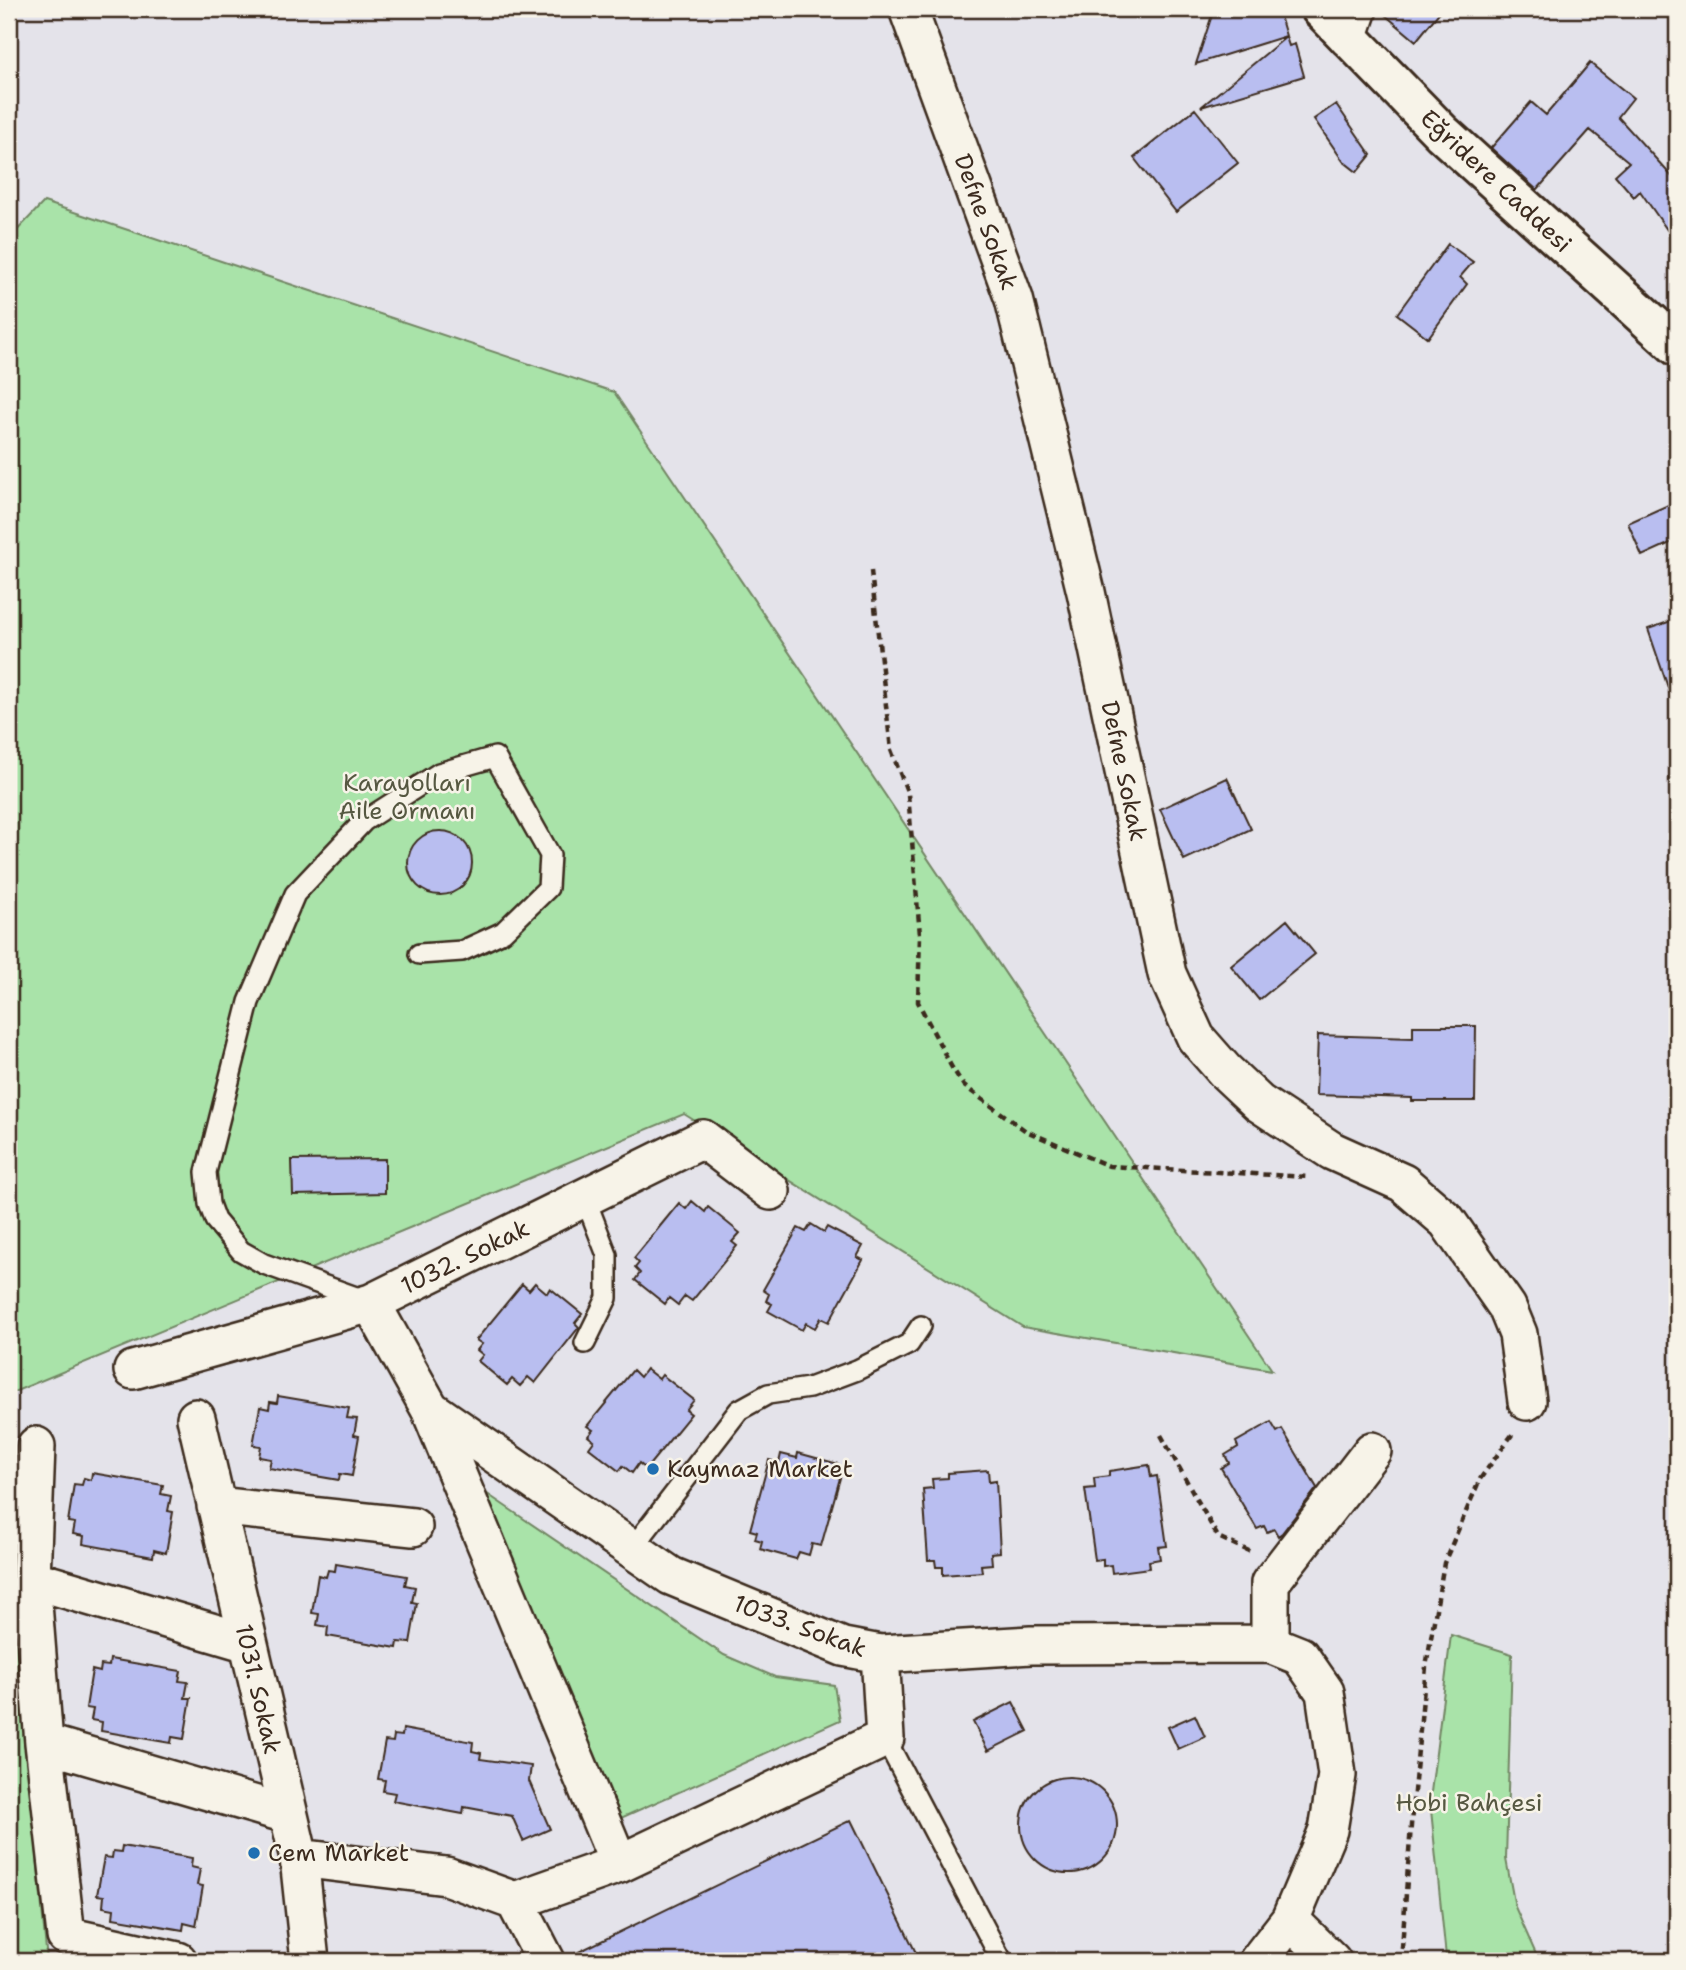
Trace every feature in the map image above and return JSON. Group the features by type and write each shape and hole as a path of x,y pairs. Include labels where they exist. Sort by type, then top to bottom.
{"street":[{"path":"876,9 911,15"},
{"name":"Eğridere Caddesi","path":"1321,9 1353,24 1443,133 1677,346"},
{"name":"Defne Sokak","path":"911,15 1014,299 1086,592 1167,974 1196,1038 1225,1071 1259,1103 1332,1151 1403,1184 1447,1221 1507,1307 1518,1334 1527,1401"},
{"name":"1032. Sokak","path":"133,1370 371,1303 704,1139 771,1191"},
{"name":"1033. Sokak","path":"371,1303 430,1409 671,1576 843,1647 880,1654 1031,1645 1270,1644 1300,1656 1325,1692 1337,1775 1328,1830 1290,1920"},
{"path":"430,1409 619,1864"},
{"name":"1031. Sokak","path":"196,1418 299,1858 310,1961"},
{"path":"36,1446 32,1579 44,1743 66,1936 178,1961"},
{"path":"1270,1644 1270,1583 1372,1451"},
{"path":"216,1506 413,1527"},
{"path":"32,1579 248,1643"},
{"path":"299,1858 446,1876 516,1901 619,1864 885,1738 880,1654"},
{"path":"44,1743 287,1814"},
{"path":"516,1901 545,1961"},
{"path":"1258,1961 1290,1920 1332,1961"}],"lane":[{"path":"371,1303 264,1264 240,1251 215,1220 209,1204 206,1172 245,1015 295,894 365,821 439,773 495,757 550,855 548,888 503,932 462,951 419,954"},
{"path":"585,1198 607,1255 607,1298 585,1343"},
{"path":"631,1550 739,1410 768,1394 809,1388 858,1370 909,1344 921,1326"},
{"path":"885,1738 1002,1961"}],"path":[{"path":"871,571 891,750 908,794 920,935 918,1002 964,1086 1026,1131 1109,1166 1318,1177"},
{"path":"1401,1961 1426,1667 1444,1563 1480,1479 1515,1431 1527,1401"},
{"path":"1161,1436 1218,1537 1283,1566"}],"green space":[{"name":"Karayolları Aile Ormanı","path":"44,202 614,392 1272,1370 1023,1327 684,1114 9,1394 9,239"},
{"path":"480,1489 724,1655 775,1677 834,1685 840,1720 621,1818"},
{"path":"9,1557 47,1961 9,1961"},
{"name":"Hobi Bahçesi","path":"1451,1635 1512,1654 1506,1859 1515,1907 1539,1961 1448,1961 1446,1957 1430,1800"}],"building":[{"path":"1223,9 1278,9 1286,36 1196,64 1213,12"},
{"path":"1378,9 1442,9 1416,41"},
{"path":"1286,37 1289,46 1295,44 1304,76 1201,107"},
{"path":"1590,63 1633,98 1618,117 1675,180 1677,244 1640,191 1634,197 1615,175 1629,162 1590,130 1537,190 1491,148 1531,102 1546,115"},
{"path":"1336,104 1371,155 1357,172 1343,161 1314,119"},
{"path":"1195,109 1238,163 1176,212 1134,158"},
{"path":"1448,244 1473,262 1460,277 1467,284 1428,338 1397,314"},
{"path":"1677,501 1677,540 1642,556 1628,523"},
{"path":"1677,619 1677,701 1673,702 1648,629"},
{"path":"1227,778 1251,829 1184,860 1160,809"},
{"path":"434,831 446,831 463,840 470,851 470,875 463,886 446,895 434,895 422,890 413,881 408,869 408,857 413,845 422,836"},
{"path":"1287,920 1315,954 1259,1000 1231,966"},
{"path":"1413,1026 1476,1026 1475,1101 1412,1101 1412,1098 1316,1095 1318,1035 1413,1038"},
{"path":"385,1159 385,1193 293,1195 292,1160"},
{"path":"692,1201 705,1212 708,1207 740,1233 732,1242 737,1246 692,1301 685,1296 678,1305 669,1298 665,1304 635,1280 640,1273 635,1268 639,1263 634,1258 679,1203 686,1209"},
{"path":"811,1224 824,1232 827,1227 863,1246 857,1257 863,1260 829,1322 821,1318 815,1328 806,1323 802,1330 768,1311 772,1304 766,1301 769,1294 763,1290 798,1228 806,1232"},
{"path":"535,1283 547,1293 550,1288 582,1314 575,1323 579,1327 535,1383 528,1377 520,1386 512,1379 507,1385 478,1361 483,1355 477,1350 482,1344 476,1340 522,1284 529,1290"},
{"path":"646,1369 659,1379 662,1375 694,1400 686,1410 691,1414 646,1469 639,1463 632,1473 623,1466 619,1471 589,1448 594,1441 588,1436 593,1430 587,1426 633,1370 640,1377"},
{"path":"278,1396 349,1408 347,1418 357,1419 354,1435 359,1436 352,1476 340,1474 339,1480 269,1468 271,1459 259,1457 261,1446 253,1445 260,1407 269,1409 270,1402 277,1403"},
{"path":"1271,1422 1277,1432 1282,1429 1317,1488 1278,1536 1274,1529 1267,1532 1264,1526 1257,1529 1221,1468 1229,1463 1225,1455 1238,1447 1236,1442"},
{"path":"798,1453 838,1464 834,1476 840,1478 821,1546 812,1544 809,1555 799,1552 796,1559 760,1549 762,1541 755,1539 757,1532 750,1530 769,1460 779,1463 781,1454 797,1458"},
{"path":"1149,1465 1151,1477 1157,1476 1167,1546 1158,1547 1160,1559 1149,1561 1150,1568 1112,1573 1111,1565 1103,1566 1103,1559 1095,1560 1085,1489 1095,1488 1094,1478 1109,1476 1109,1471"},
{"path":"988,1470 989,1482 996,1481 1000,1552 991,1553 992,1564 981,1565 982,1572 943,1575 943,1567 936,1567 935,1560 928,1560 923,1489 933,1488 932,1479 948,1478 948,1473"},
{"path":"92,1473 163,1485 161,1494 171,1496 168,1511 173,1512 166,1553 154,1550 153,1557 83,1544 84,1536 73,1534 75,1523 68,1522 74,1484 82,1485 84,1478 91,1480"},
{"path":"336,1564 407,1576 405,1585 415,1587 412,1602 417,1603 410,1643 398,1642 397,1648 327,1636 328,1627 317,1625 319,1614 312,1613 318,1575 326,1577 328,1570 335,1571"},
{"path":"110,1659 181,1671 179,1681 188,1682 185,1698 191,1698 184,1739 172,1737 171,1743 101,1731 102,1722 91,1720 93,1709 86,1708 92,1670 100,1672 101,1665 109,1666"},
{"path":"1013,1702 1028,1731 988,1751 973,1722"},
{"path":"1195,1715 1205,1737 1178,1749 1168,1727"},
{"path":"403,1729 473,1742 472,1751 481,1753 480,1759 531,1766 529,1781 550,1829 523,1841 512,1816 464,1807 463,1814 393,1801 395,1793 383,1791 385,1780 378,1779 385,1741 393,1742 394,1735 402,1736"},
{"path":"1060,1777 1078,1777 1096,1785 1109,1798 1117,1816 1114,1844 1096,1865 1078,1873 1060,1873 1042,1865 1029,1852 1021,1834 1021,1816 1029,1798 1042,1785"},
{"path":"851,1820 920,1961 567,1961 566,1958"},
{"path":"122,1846 192,1858 191,1867 200,1869 197,1885 203,1886 196,1926 184,1923 183,1930 113,1918 114,1909 103,1907 104,1896 97,1895 104,1857 112,1858 113,1851 121,1852"}],"place":[{"name":"Kaymaz Market","path":"653,1469"},
{"name":"Cem Market","path":"254,1853"}]}
